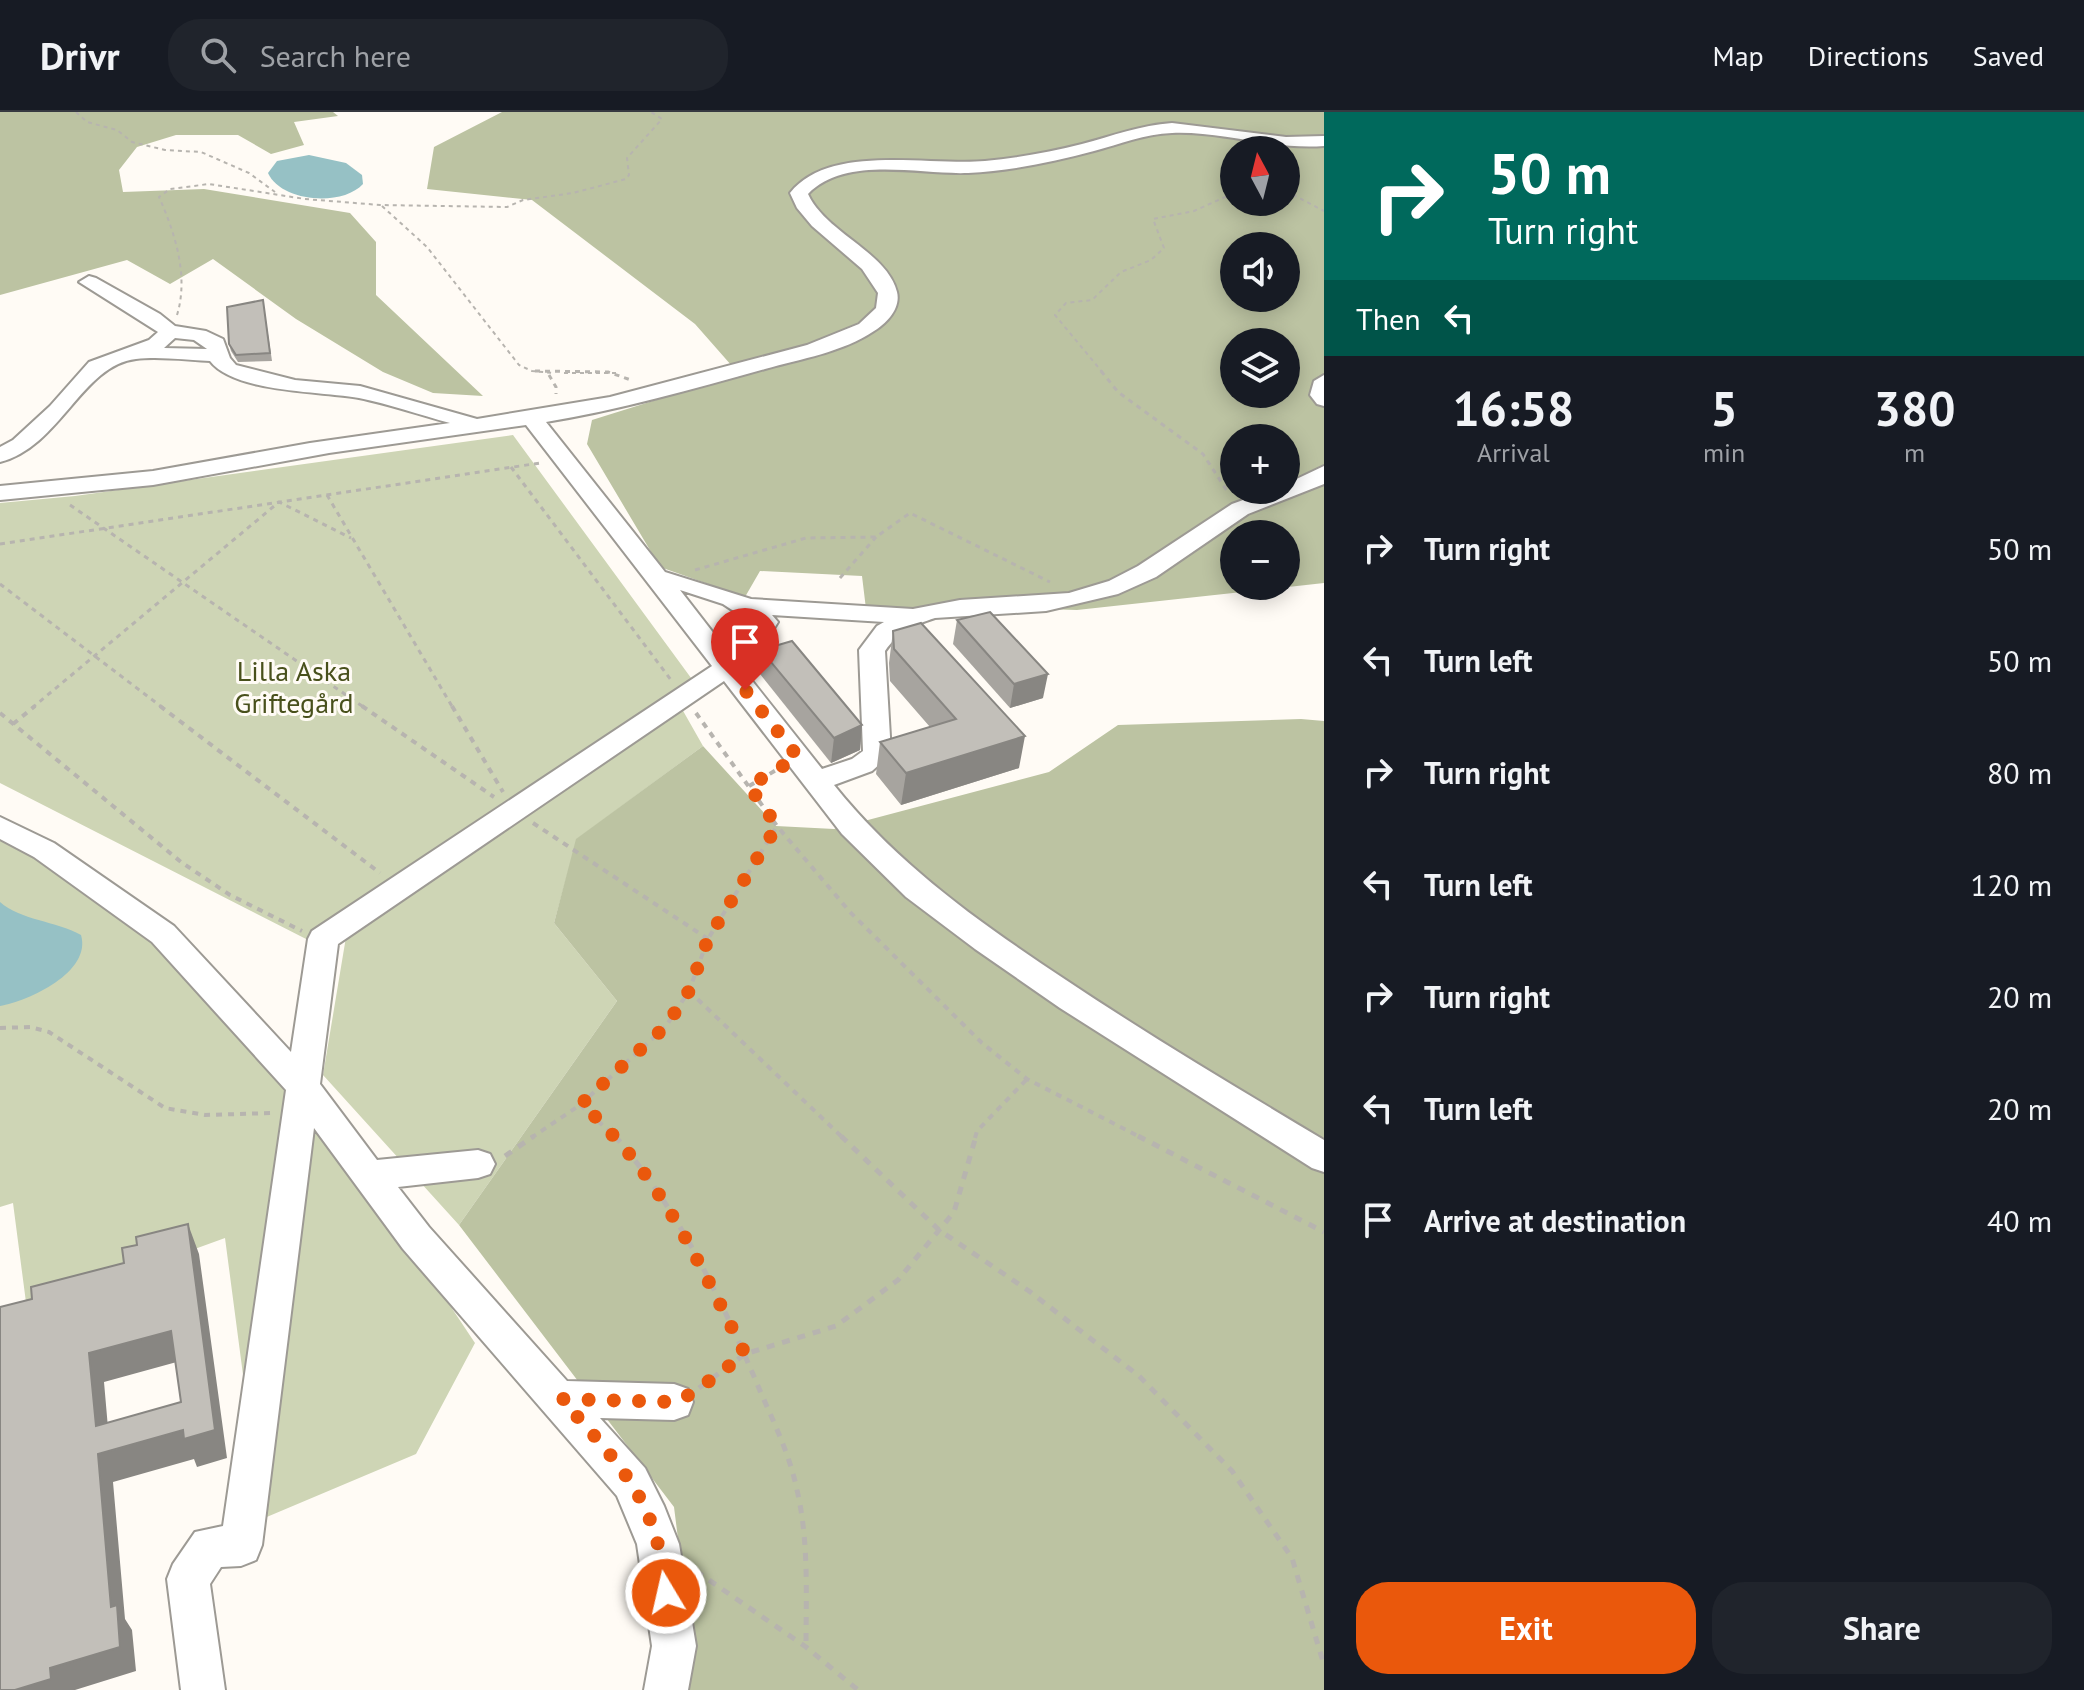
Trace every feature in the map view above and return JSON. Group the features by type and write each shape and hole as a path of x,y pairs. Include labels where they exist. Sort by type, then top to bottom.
{"street":[{"path":"0,493 174,475 326,446 532,418 646,395 844,339 864,329 886,307 887,297 879,274 820,226 801,203 799,193 814,178 868,167 962,167 1013,163 1168,128 1215,129 1285,141 1324,141"},
{"path":"89,282 153,318 169,331 209,338 216,343 219,355 229,369 265,376 279,383 360,392 447,418 484,425"},
{"path":"0,455 21,445 58,411 96,366 156,344 169,331"},
{"path":"132,352 219,355"},
{"path":"1324,381 1321,395 1324,400"},
{"path":"532,418 817,781 888,866 937,909 1106,1024 1324,1158"},
{"path":"750,606 911,616 943,610 1021,606 1081,597 1134,579 1238,510 1324,473"},
{"path":"203,1690 188,1579 210,1547 241,1545 323,939 684,697 720,657 757,636 765,622 759,612 750,606 655,574"},
{"path":"817,781 862,765 877,754 872,650 879,636 911,616"},
{"path":"0,827 44,850 163,934 302,1100 370,1175 416,1238 562,1399 631,1482 658,1544 674,1646 666,1690"},
{"path":"370,1175 478,1164"},
{"path":"562,1399 674,1402"}],"path":[{"path":"76,112 87,122 117,130 132,142 165,150 201,152 249,173 280,194"},
{"path":"169,331 185,293 182,263 159,197 170,189 209,184 380,205 507,207 523,200 573,193 626,179 629,175 627,158 662,119 651,112"},
{"path":"1300,198 1324,211"},
{"path":"1220,199 1194,211 1153,219 1164,248 1151,260 1121,272 1092,300 1066,303 1055,315 1118,392 1203,454 1238,510"},
{"path":"380,205 427,247 519,365 533,373 549,375 626,375 646,395"},
{"path":"0,544 566,459"},
{"path":"511,467 777,826 850,912 982,1043 1027,1079 1324,1232"},
{"path":"46,489 708,939"},
{"path":"327,495 514,810"},
{"path":"279,502 353,539"},
{"path":"13,724 279,502"},
{"path":"840,578 876,537 910,513 1081,597"},
{"path":"655,574 674,575 806,538 876,537"},
{"path":"0,584 398,887"},
{"path":"0,713 181,862 217,887 323,939"},
{"path":"749,786 798,757"},
{"path":"478,1164 495,1162 580,1105 666,1026 689,991 708,939 777,826"},
{"path":"689,991 939,1230 1029,1291 1139,1376 1232,1471 1292,1558 1324,1665"},
{"path":"0,1028 30,1027 49,1032 165,1108 186,1114 222,1116 302,1100"},
{"path":"674,1402 693,1393 745,1354 836,1326 898,1280 954,1212 977,1131 1027,1079"},
{"path":"580,1105 593,1113 646,1173 683,1234 745,1354 793,1469 804,1522 806,1647"},
{"path":"658,1544 806,1647 858,1690"}],"green space":[{"path":"0,112 333,112 338,116 294,122 304,145 271,154 238,135 176,135 137,147 119,170 123,192 204,189 350,213 376,242 376,295 483,396 433,393 383,372 296,319 213,259 170,284 127,260 0,295"},
{"path":"502,112 1324,112 1324,583 1300,586 1300,520 1220,520 1220,594 1077,610 943,606 866,609 862,576 760,571 745,597 660,567 587,444 592,420 739,374 695,324 532,200 427,189 434,147"},
{"name":"Lilla Aska Griftegård","path":"513,435 694,682 310,941 0,783 0,503 75,496"},
{"path":"682,709 703,746 577,839 554,923 617,1001 459,1225 323,1075 346,937"},
{"path":"1301,719 1324,721 1324,1690 684,1690 687,1610 674,1507 459,1225 617,1001 554,923 576,839 703,746 776,826 834,829 1049,772 1118,725"},
{"path":"0,838 37,856 157,944 289,1090 411,1247 475,1343 416,1454 262,1519 225,1238 27,1310 13,1203 0,1207"}],"water":[{"path":"309,155 346,163 362,175 363,184 341,196 312,198 285,190 268,173 277,161"},
{"path":"0,902 18,913 81,935 82,948 77,961 56,982 26,998 0,1006"}],"building":[{"path":"263,300 270,353 236,355 229,344 227,307"},
{"path":"990,612 1048,674 1014,684 957,620"},
{"path":"921,623 1025,736 906,773 880,742 956,719 894,649 893,631"},
{"path":"792,641 862,725 834,738 761,650"},
{"path":"188,1224 215,1430 184,1439 183,1430 98,1454 111,1607 117,1605 120,1647 50,1668 51,1679 15,1690 0,1690 0,1307 32,1299 31,1287 124,1263 122,1248 137,1245 136,1237","holes":["171,1331 181,1402 96,1426 89,1353"]}],"route":[{"path":"666,1593 658,1544 631,1482 562,1399 674,1402 693,1393 745,1354 683,1234 646,1173 593,1113 580,1105 666,1026 689,991 708,939 777,826 749,786 798,757 745,690"}]}
